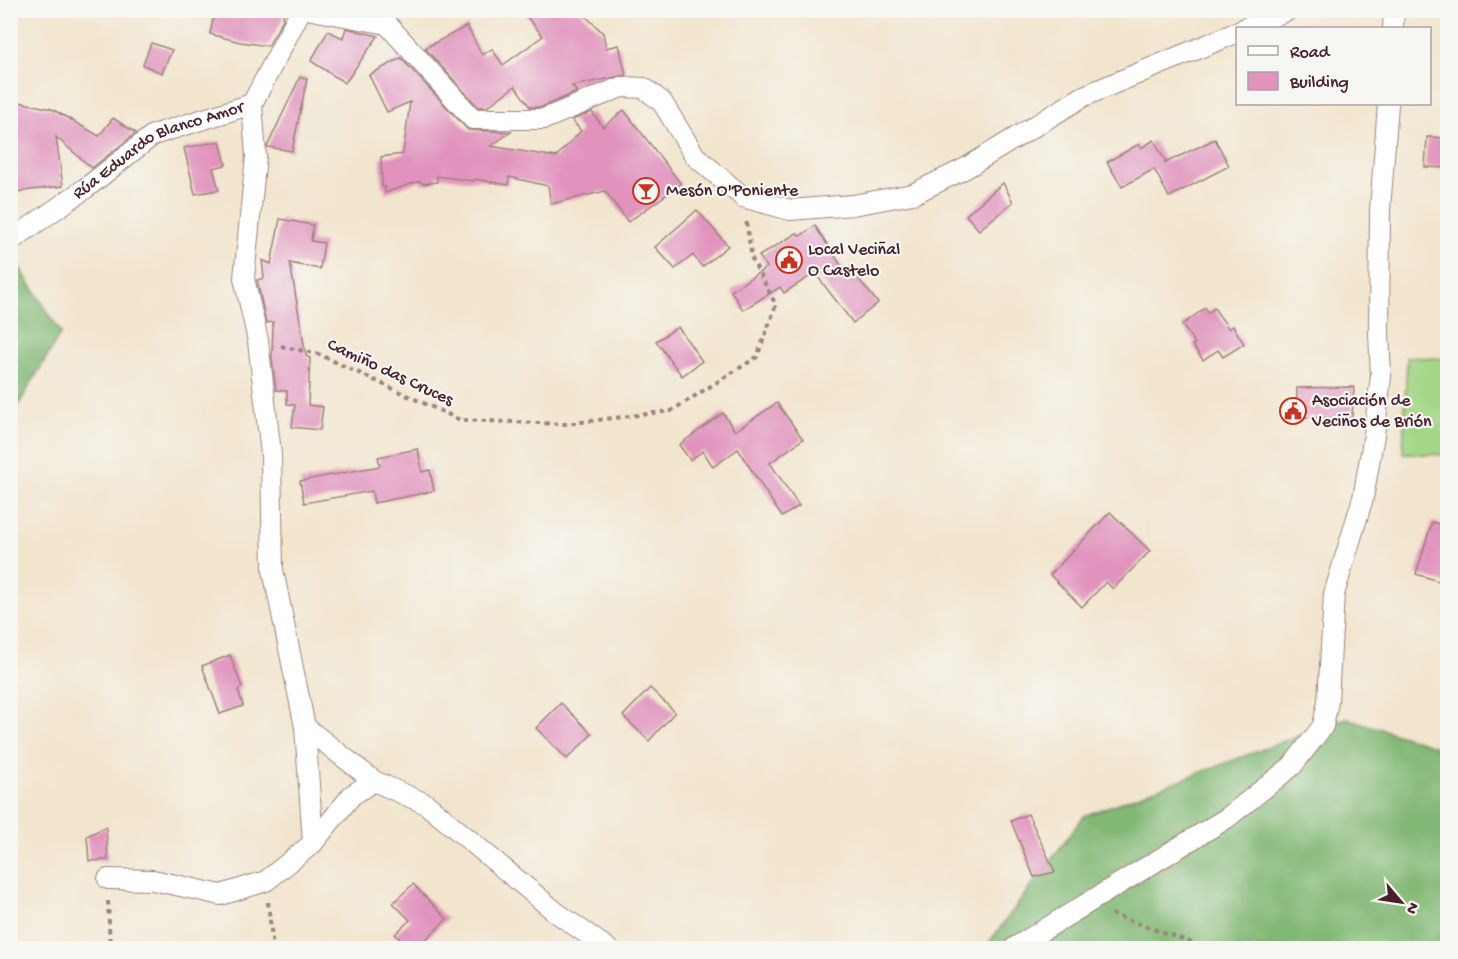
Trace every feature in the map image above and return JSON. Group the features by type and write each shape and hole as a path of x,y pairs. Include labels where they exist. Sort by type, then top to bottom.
{"street":[{"name":"Rúa Eduardo Blanco Amor","path":"10,241 86,188 153,135 252,104 301,10"},
{"path":"312,10 387,24 473,119 544,119 621,87 644,88 662,102 695,156 743,197 790,210 853,205 913,194 966,168 1084,96 1236,33"},
{"path":"1247,27 1288,10"},
{"path":"1393,27 1394,10"},
{"path":"252,104 256,156 244,278 258,341 271,454 273,570 305,727 313,843"},
{"path":"1014,948 1227,818 1292,766 1323,726 1328,701 1334,594 1363,498 1381,376 1380,210 1388,105"},
{"path":"305,727 374,781 426,804 557,913 607,948"},
{"path":"108,879 153,880 221,895 266,881 313,843 352,795 374,781"}],"path":[{"name":"Camiño das Cruces","path":"258,341 318,354 460,420 565,424 671,411 757,357 776,305 752,258 743,197"},
{"path":"108,879 110,948"},
{"path":"266,881 273,948"},
{"path":"1084,905 1207,948"}],"green space":[{"path":"18,265 61,333 11,417 10,270"},
{"path":"1407,357 1447,359 1447,455 1403,453"},
{"path":"1346,718 1447,750 1447,948 985,948 1084,816"}],"building":[{"path":"215,10 284,10 283,19 268,46 210,34"},
{"path":"521,10 579,10 603,33 606,48 619,45 626,75 572,86 577,92 542,107 530,107 515,86 487,107 478,107 425,48 467,26 482,55 492,49 503,65 543,36"},
{"path":"346,28 378,36 345,83 311,61 328,31 343,38"},
{"path":"151,43 172,50 162,73 143,65"},
{"path":"401,58 468,130 511,132 491,146 556,157 581,131 572,120 592,112 603,127 624,110 681,184 628,222 605,191 551,204 548,186 509,177 508,185 475,179 474,181 437,176 437,182 424,184 419,181 385,193 385,187 382,187 381,157 403,154 410,102 387,112 369,75"},
{"path":"300,77 307,79 292,151 267,147"},
{"path":"10,100 52,109 99,136 113,118 136,133 92,168 56,137 63,186 15,192 10,141 20,107"},
{"path":"1427,137 1448,138 1448,168 1425,167"},
{"path":"1215,139 1229,166 1169,197 1154,169 1122,187 1107,162 1139,144 1141,148 1154,140 1166,162 1163,164"},
{"path":"220,141 226,165 213,168 219,190 195,194 184,148"},
{"path":"1003,183 1013,202 979,230 966,215"},
{"path":"697,210 728,246 702,267 693,255 675,269 655,247"},
{"path":"280,219 313,225 311,241 324,243 320,269 290,263 306,356 310,358 308,405 323,407 320,430 292,427 295,405 287,404 287,391 276,390 272,358 273,322 266,323 257,280 264,278 262,260 271,264"},
{"path":"815,226 844,270 849,267 878,303 853,323 815,273 784,293 780,287 743,310 731,291 767,267 759,256 797,233 800,236"},
{"path":"1205,308 1208,313 1214,308 1229,329 1233,326 1244,344 1223,357 1218,350 1203,360 1192,345 1195,343 1182,325"},
{"path":"678,327 702,361 682,376 656,341"},
{"path":"1354,387 1352,418 1296,417 1297,388"},
{"path":"777,403 803,439 770,463 799,506 782,517 738,449 713,467 703,451 690,460 679,445 723,413 735,431"},
{"path":"418,449 422,472 430,470 434,491 374,503 372,491 304,503 300,481 380,466 378,457"},
{"path":"1110,512 1150,551 1113,589 1106,582 1082,607 1050,575"},
{"path":"1432,522 1448,526 1448,584 1416,574"},
{"path":"230,655 242,687 238,690 243,706 220,714 202,666"},
{"path":"650,688 675,712 649,741 623,716"},
{"path":"561,703 592,734 567,759 536,728"},
{"path":"1028,814 1055,872 1034,877 1011,821"},
{"path":"106,827 108,860 89,861 87,836"},
{"path":"413,884 447,919 417,948 408,948 395,934 410,920 393,903"}],"place":[{"name":"Mesón O'Poniente","path":"646,191"},
{"name":"Local Veciñal O Castelo","path":"789,260"},
{"name":"Asociación de Veciños de Brión","path":"1293,411"}]}
